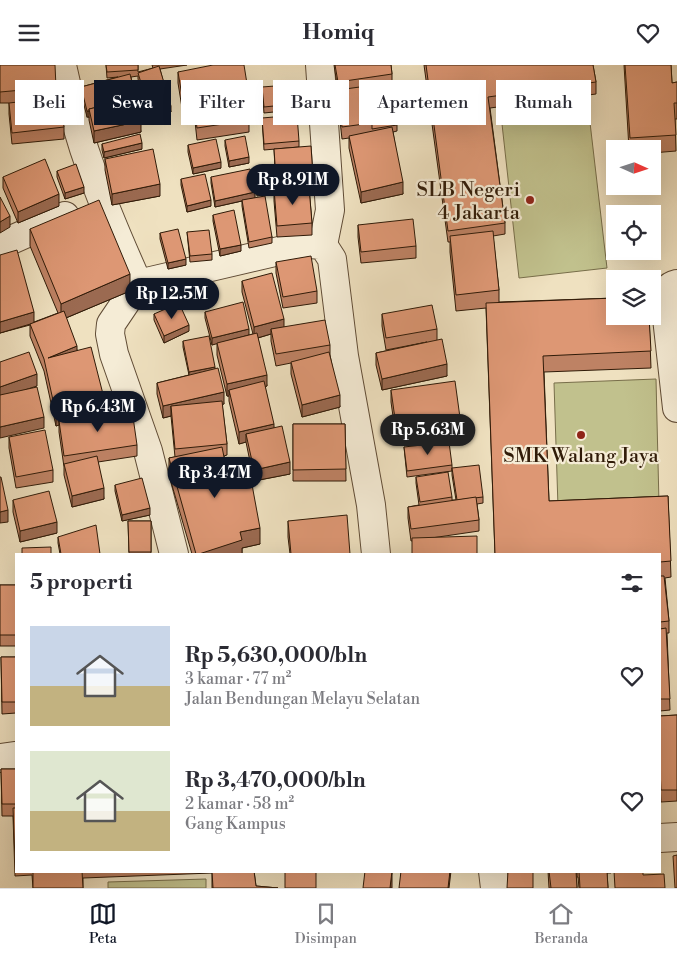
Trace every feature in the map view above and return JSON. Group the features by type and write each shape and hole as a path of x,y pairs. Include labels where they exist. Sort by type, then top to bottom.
{"street":[{"path":"62,65 72,115 101,201 138,284"},
{"path":"320,65 330,210 323,245 332,259 344,356 371,505 376,553"},
{"path":"0,245 101,201"},
{"path":"174,553 148,451 114,354 110,333 112,324 138,284 309,244 323,245"},
{"path":"677,284 671,285 666,291 665,300 677,407"},
{"path":"0,758 15,756"},
{"path":"661,838 677,837"},
{"path":"493,873 494,888"}],"green space":[{"path":"502,125 590,125 607,268 519,278"},
{"path":"656,379 659,504 558,507 554,383"},
{"path":"206,879 206,888 108,888 108,882"}],"building":[{"path":"0,65 55,65 56,80 15,80 15,91 0,92"},
{"path":"106,65 138,65 138,70 107,72"},
{"path":"213,65 244,65 246,80 181,80 181,90 178,72"},
{"path":"335,65 391,65 392,74 349,80 338,80"},
{"path":"426,65 593,65 596,82 591,83 591,80 496,80 496,96 488,97 505,223 448,231 434,125 486,125 486,80 428,80"},
{"path":"625,65 671,65 672,83 677,82 677,103 674,103 676,135 630,138"},
{"path":"159,66 163,80 140,80 138,73"},
{"path":"130,74 131,80 107,80"},
{"path":"94,84 94,108 89,109 89,111 87,111 84,99 84,86"},
{"path":"273,86 273,106 264,107 263,87"},
{"path":"359,87 359,125 342,127 342,125 349,125 349,88"},
{"path":"15,102 15,125 64,125 64,127 12,133 9,103"},
{"path":"94,108 94,125 122,125 94,131 89,109"},
{"path":"273,117 273,125 298,125 299,141 264,144 263,118"},
{"path":"197,125 216,125 197,128"},
{"path":"372,125 397,125 372,129"},
{"path":"392,127 403,182 361,192 349,136"},
{"path":"140,134 142,143 104,152 102,144"},
{"path":"245,136 249,157 229,161 225,140"},
{"path":"216,139 221,162 193,168 188,145"},
{"path":"311,146 313,176 276,179 274,149"},
{"path":"153,149 160,184 112,194 105,159"},
{"path":"45,159 59,194 18,212 3,177"},
{"path":"76,164 84,187 65,193 57,171"},
{"path":"270,165 273,187 257,190 254,168"},
{"path":"250,169 255,192 215,201 211,177"},
{"path":"205,174 211,200 187,206 181,179"},
{"path":"309,187 312,223 277,226 274,189"},
{"path":"265,196 272,237 249,242 242,200"},
{"path":"0,197 10,216 0,222"},
{"path":"99,200 130,274 61,304 30,229"},
{"path":"234,210 241,245 220,249 213,215"},
{"path":"413,219 416,246 361,252 358,225"},
{"path":"178,229 186,259 168,263 160,233"},
{"path":"209,230 212,254 190,256 187,232"},
{"path":"493,231 499,290 456,295 450,236"},
{"path":"17,250 34,312 0,322 0,255"},
{"path":"311,256 317,291 283,297 276,262"},
{"path":"272,273 284,319 254,327 242,281"},
{"path":"606,298 606,325 650,325 651,351 543,356 549,501 668,496 671,561 661,562 661,553 495,553 486,303"},
{"path":"243,302 249,329 212,338 205,312"},
{"path":"179,303 189,325 164,336 154,314"},
{"path":"432,305 437,329 386,338 382,314"},
{"path":"64,311 77,346 48,358 91,347 105,402 56,414 44,359 30,324"},
{"path":"325,320 330,345 276,354 271,329"},
{"path":"257,333 267,375 227,384 217,343"},
{"path":"209,336 215,367 189,372 183,341"},
{"path":"442,339 447,364 382,379 376,353"},
{"path":"29,352 37,374 0,387 0,362"},
{"path":"329,352 340,395 302,405 291,362"},
{"path":"218,368 224,392 163,406 157,383"},
{"path":"264,381 274,424 239,432 229,390"},
{"path":"455,381 461,425 397,433 391,390"},
{"path":"37,387 44,417 0,427 0,395"},
{"path":"222,401 227,444 175,449 171,406"},
{"path":"132,410 137,445 64,456 59,421"},
{"path":"293,424 345,424 346,469 293,470"},
{"path":"282,426 290,462 254,470 246,434"},
{"path":"45,430 53,470 16,477 9,437"},
{"path":"449,442 452,465 407,471 404,447"},
{"path":"222,447 226,467 248,463 260,528 240,532 242,540 202,553 196,553 169,458"},
{"path":"97,456 104,488 72,496 64,464"},
{"path":"479,465 483,497 457,500 452,468"},
{"path":"448,472 452,497 420,502 416,477"},
{"path":"0,477 8,510 0,512"},
{"path":"142,478 150,508 122,515 115,485"},
{"path":"49,491 57,522 20,531 13,500"},
{"path":"476,497 479,520 411,529 408,507"},
{"path":"347,515 350,553 291,553 288,521"},
{"path":"128,521 151,521 151,552 129,552"},
{"path":"96,525 100,553 61,553 58,537"},
{"path":"477,536 477,553 412,553 412,538"},
{"path":"51,547 51,553 22,553 22,548"},
{"path":"661,576 664,576 669,621 661,622"},
{"path":"0,585 15,585 15,635 0,635"},
{"path":"666,628 670,699 661,699 661,629"},
{"path":"1,657 15,657 15,702 2,702"},
{"path":"677,715 677,790 661,790 661,716"},
{"path":"1,769 15,769 15,804 2,804"},
{"path":"13,808 15,808 15,860"},
{"path":"677,855 677,888 675,888 673,856"},
{"path":"33,873 82,873 83,888 33,888"},
{"path":"212,873 254,873 256,886 278,888 213,888"},
{"path":"285,873 316,873 316,888 285,888"},
{"path":"365,873 392,873 390,888 363,888"},
{"path":"401,873 450,873 448,888 399,888"},
{"path":"508,873 533,873 533,888 507,888"},
{"path":"549,873 576,873 577,888 551,888"},
{"path":"579,873 607,873 608,888 580,888"},
{"path":"614,873 664,874 665,888 615,888"}],"place":[{"name":"SLB Negeri 4 Jakarta","path":"530,200"},
{"name":"SMK Walang Jaya","path":"581,435"}]}
